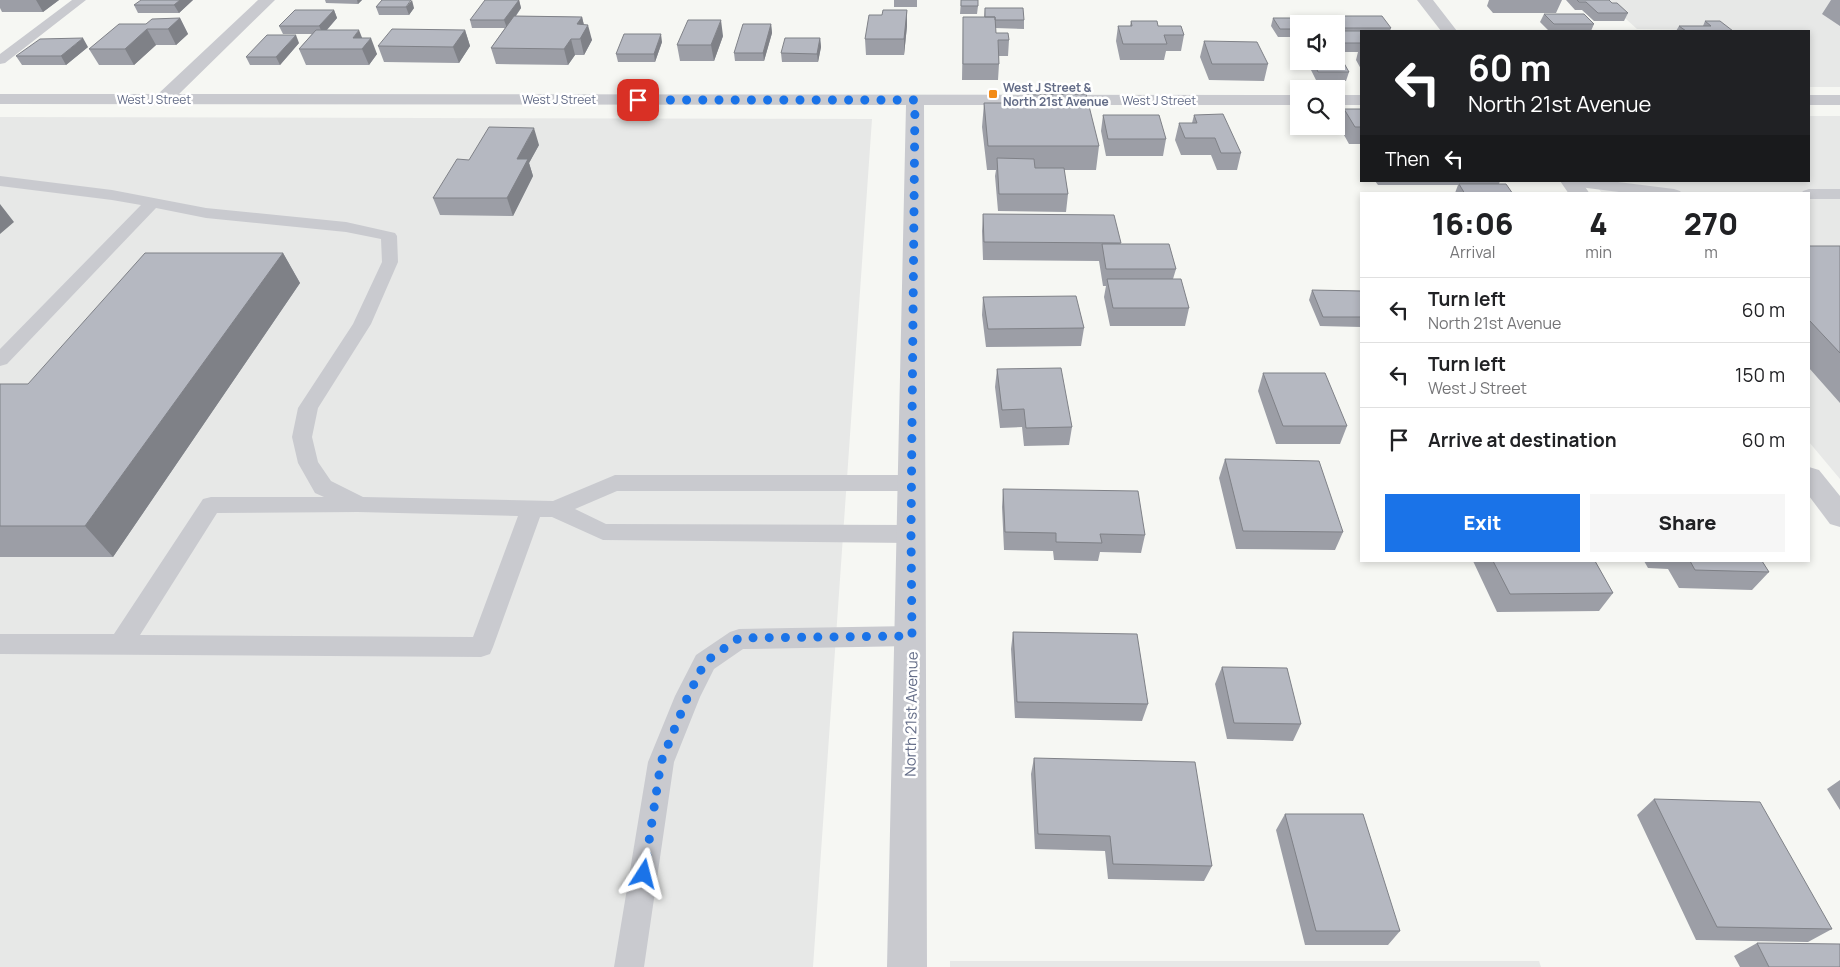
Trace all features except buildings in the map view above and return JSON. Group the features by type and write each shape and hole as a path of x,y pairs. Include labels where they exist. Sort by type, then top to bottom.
{"street":[{"path":"163,99 267,0"},
{"path":"1425,0 1448,30"},
{"name":"West J Street","path":"0,99 1290,100"},
{"name":"North 21st Avenue","path":"908,967 915,100"},
{"path":"1345,100 1360,100"},
{"path":"1810,100 1837,103"},
{"path":"1571,182 1578,192"},
{"path":"1810,478 1840,516"}],"lane":[{"path":"0,60 80,0"},
{"path":"0,181 112,195 206,213 346,227 389,236 390,262 362,324 308,408 302,437 308,463 323,487 360,506"},
{"path":"1578,182 1658,192"},
{"path":"1810,194 1840,194"},
{"path":"0,360 152,203"},
{"path":"0,644 481,647 544,509 615,482 911,483"},
{"path":"120,645 211,505 544,509 603,532 911,534"},
{"path":"629,967 661,762 688,696 705,662 739,638 912,636"}],"shaded area":[{"path":"1605,0 1840,0 1840,87 1810,87 1810,30 1637,29"},
{"path":"1810,116 1840,116 1840,479 1810,443 1810,192 1601,192 1593,182 1810,182"},
{"path":"0,117 872,119 813,967 0,967"},
{"path":"950,961 1539,961 1541,967 950,967"}],"place":[{"name":"West J Street & North 21st Avenue","path":"993,94"}],"route":[{"path":"638,100 915,100 911,534 912,636 739,638 705,662 688,696 661,762 644,874"}]}
